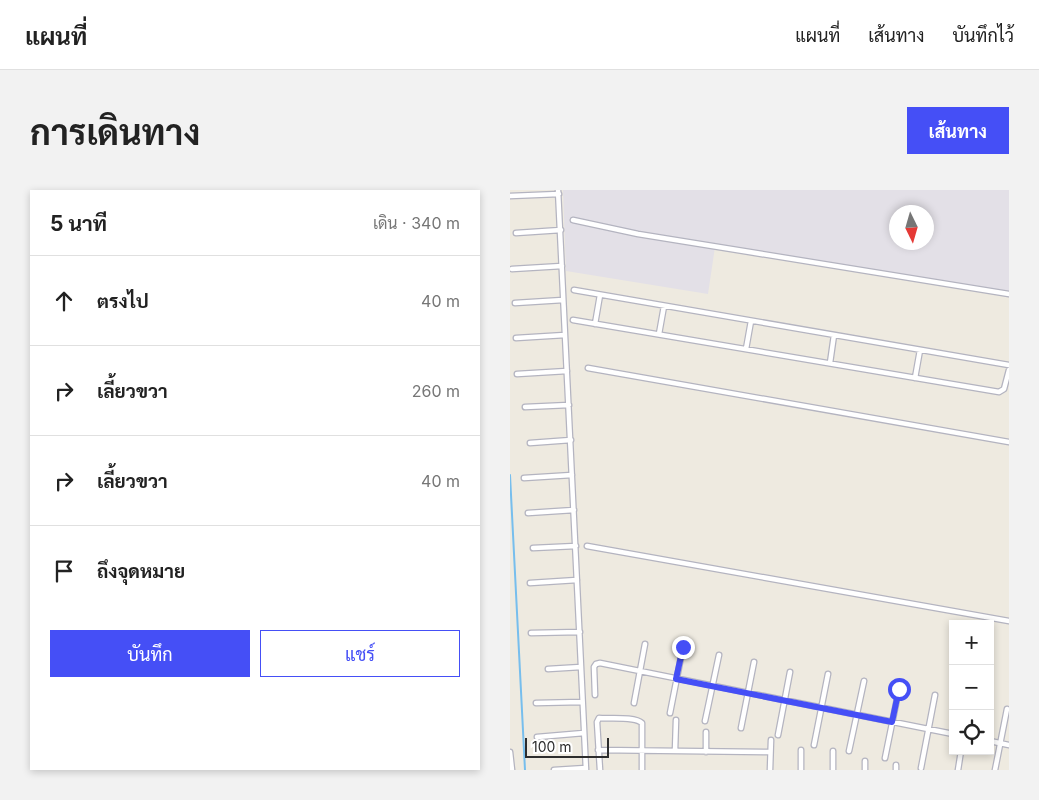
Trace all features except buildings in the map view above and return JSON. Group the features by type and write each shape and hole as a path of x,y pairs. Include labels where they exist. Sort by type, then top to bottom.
{"street":[{"path":"510,196 558,192 586,769 554,770"},
{"path":"573,220 638,234 1009,294"},
{"path":"516,233 560,230"},
{"path":"512,269 562,266"},
{"path":"574,290 1009,365"},
{"path":"595,324 600,294"},
{"path":"515,303 563,300"},
{"path":"659,334 664,306"},
{"path":"573,320 999,392 1003,392 1009,370"},
{"path":"746,349 751,321"},
{"path":"516,338 565,335"},
{"path":"830,363 834,335"},
{"path":"915,378 920,350"},
{"path":"588,368 1009,442"},
{"path":"517,374 567,372"},
{"path":"524,407 569,405"},
{"path":"530,443 570,440"},
{"path":"524,478 572,475"},
{"path":"528,513 574,510"},
{"path":"533,548 576,546"},
{"path":"587,546 1009,621"},
{"path":"530,584 577,580"},
{"path":"531,633 580,632"},
{"path":"634,703 646,644"},
{"path":"670,713 683,647"},
{"path":"706,721 718,655"},
{"path":"741,728 754,662"},
{"path":"595,695 594,667 600,663 949,733"},
{"path":"548,669 581,667"},
{"path":"778,734 790,672"},
{"path":"814,745 828,674"},
{"path":"849,751 864,682"},
{"path":"885,758 899,689"},
{"path":"922,768 935,695"},
{"path":"536,703 582,702"},
{"path":"995,770 1007,710"},
{"path":"600,770 597,720 599,718 639,720 642,723 642,770"},
{"path":"675,751 676,720"},
{"path":"706,732 706,752"},
{"path":"537,737 584,733"},
{"path":"770,770 771,740"},
{"path":"994,742 1009,745"},
{"path":"598,750 770,752"},
{"path":"801,770 802,750"},
{"path":"833,751 833,770"},
{"path":"510,752 512,770"},
{"path":"958,770 960,755"},
{"path":"865,761 865,770"}],"shaded area":[{"path":"563,190 1009,190 1009,296 715,247 708,294 566,271"}],"waterway":[{"path":"510,475 525,770"}],"route":[{"path":"683,647 676,679 892,722 899,689"}]}
